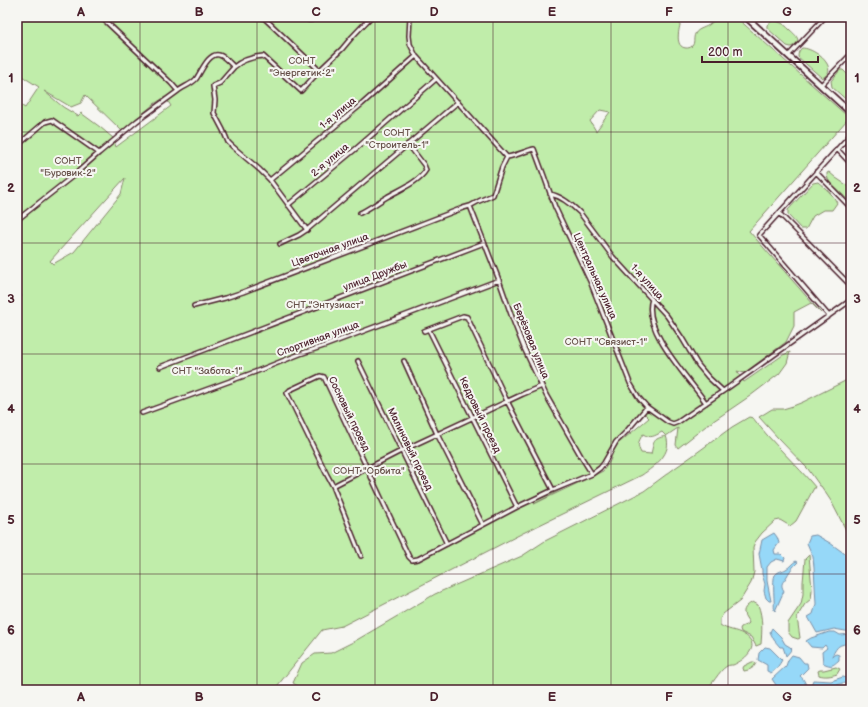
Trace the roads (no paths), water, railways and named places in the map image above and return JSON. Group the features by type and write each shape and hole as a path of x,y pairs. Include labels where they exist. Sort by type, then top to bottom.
{"main road":[{"path":"746,17 851,113"}],"street":[{"path":"101,17 178,91"},
{"path":"263,17 320,71"},
{"path":"305,17 309,20 313,17"},
{"path":"307,230 270,180 256,165 240,154 228,142 214,113 215,100 213,86 220,82 234,67 241,62 250,58 263,56 301,91 342,49 370,17"},
{"path":"410,17 410,44 416,56 507,157"},
{"path":"788,56 825,17"},
{"path":"17,220 73,176 137,121 193,82 209,59 218,54 234,67"},
{"path":"821,86 851,54"},
{"name":"1-я улица","path":"270,180 351,113 416,56"},
{"name":"2-я улица","path":"288,205 436,79"},
{"path":"280,244 307,230 458,102"},
{"path":"17,146 45,122 52,120 99,153"},
{"path":"829,316 759,235 851,134"},
{"path":"360,213 403,188 425,172 424,165 408,144"},
{"name":"Центральная улица","path":"507,157 534,149 560,219 590,281 630,383 639,398 647,407 673,424 706,403"},
{"path":"837,149 851,164"},
{"name":"Цветочная улица","path":"194,306 243,292 470,206 493,195 502,167 507,157"},
{"path":"816,172 851,208"},
{"name":"1-я улица","path":"550,194 559,197 577,210 613,256 667,316 708,378 723,391"},
{"name":"Берёзовая улица","path":"470,206 524,348 559,420 592,474"},
{"path":"779,213 851,286"},
{"name":"улица Дружбы","path":"160,367 484,243"},
{"name":"Спортивная улица","path":"142,413 499,280"},
{"path":"652,299 650,308 651,317 659,336 677,365 706,403 851,300"},
{"path":"424,331 463,316 467,317 553,490"},
{"name":"Кедровый проезд","path":"429,330 517,508"},
{"name":"Малиновый проезд","path":"358,361 447,544"},
{"path":"404,361 437,434 483,525"},
{"name":"Сосновый проезд","path":"333,486 287,393 290,390 320,376 324,377 409,557 412,560 418,559 447,544"},
{"path":"361,556 333,486 401,451 542,386"},
{"path":"447,544 553,490 592,474 600,468 616,442 647,407"}],"water":[{"path":"774,533 779,543 774,550 775,554 781,554 785,558 784,561 777,559 771,562 767,567 767,581 771,601 769,601 766,598 764,591 765,584 759,554 762,540"},
{"path":"816,535 848,556 851,555 851,632 834,629 817,633 808,617 813,614 816,604 813,557 807,543 810,536"},
{"path":"796,561 798,562 782,583 784,591 775,611 775,575"},
{"path":"772,628 781,637 785,644 792,649 786,656 783,647 780,647 770,632"},
{"path":"829,632 835,632 840,635 851,634 851,643 841,645 832,656 836,654 839,655 839,660 833,665 823,663 822,652 827,648 825,645 822,648 811,647 806,641"},
{"path":"765,647 770,648 782,660 776,669 771,673 767,671 767,665 758,660 759,653"},
{"path":"792,655 799,657 804,663 807,663 808,668 800,676 805,682 806,690 777,690 772,679 786,666"},
{"path":"843,677 851,679 851,690 833,690 850,684 843,683 824,688 818,685 811,685 813,680 831,681"}],"park label":[{"name":"СОНТ \"Энергетик-2\"","path":"302,66"},
{"name":"СОНТ \"Строитель-1\"","path":"397,138"},
{"name":"СОНТ \"Буровик-2\"","path":"68,166"},
{"name":"СНТ \"Энтузиаст\"","path":"325,305"},
{"name":"СОНТ \"Связист-1\"","path":"606,342"},
{"name":"СНТ \"Забота-1\"","path":"207,371"},
{"name":"СОНТ \"Орбита\"","path":"369,471"}]}
